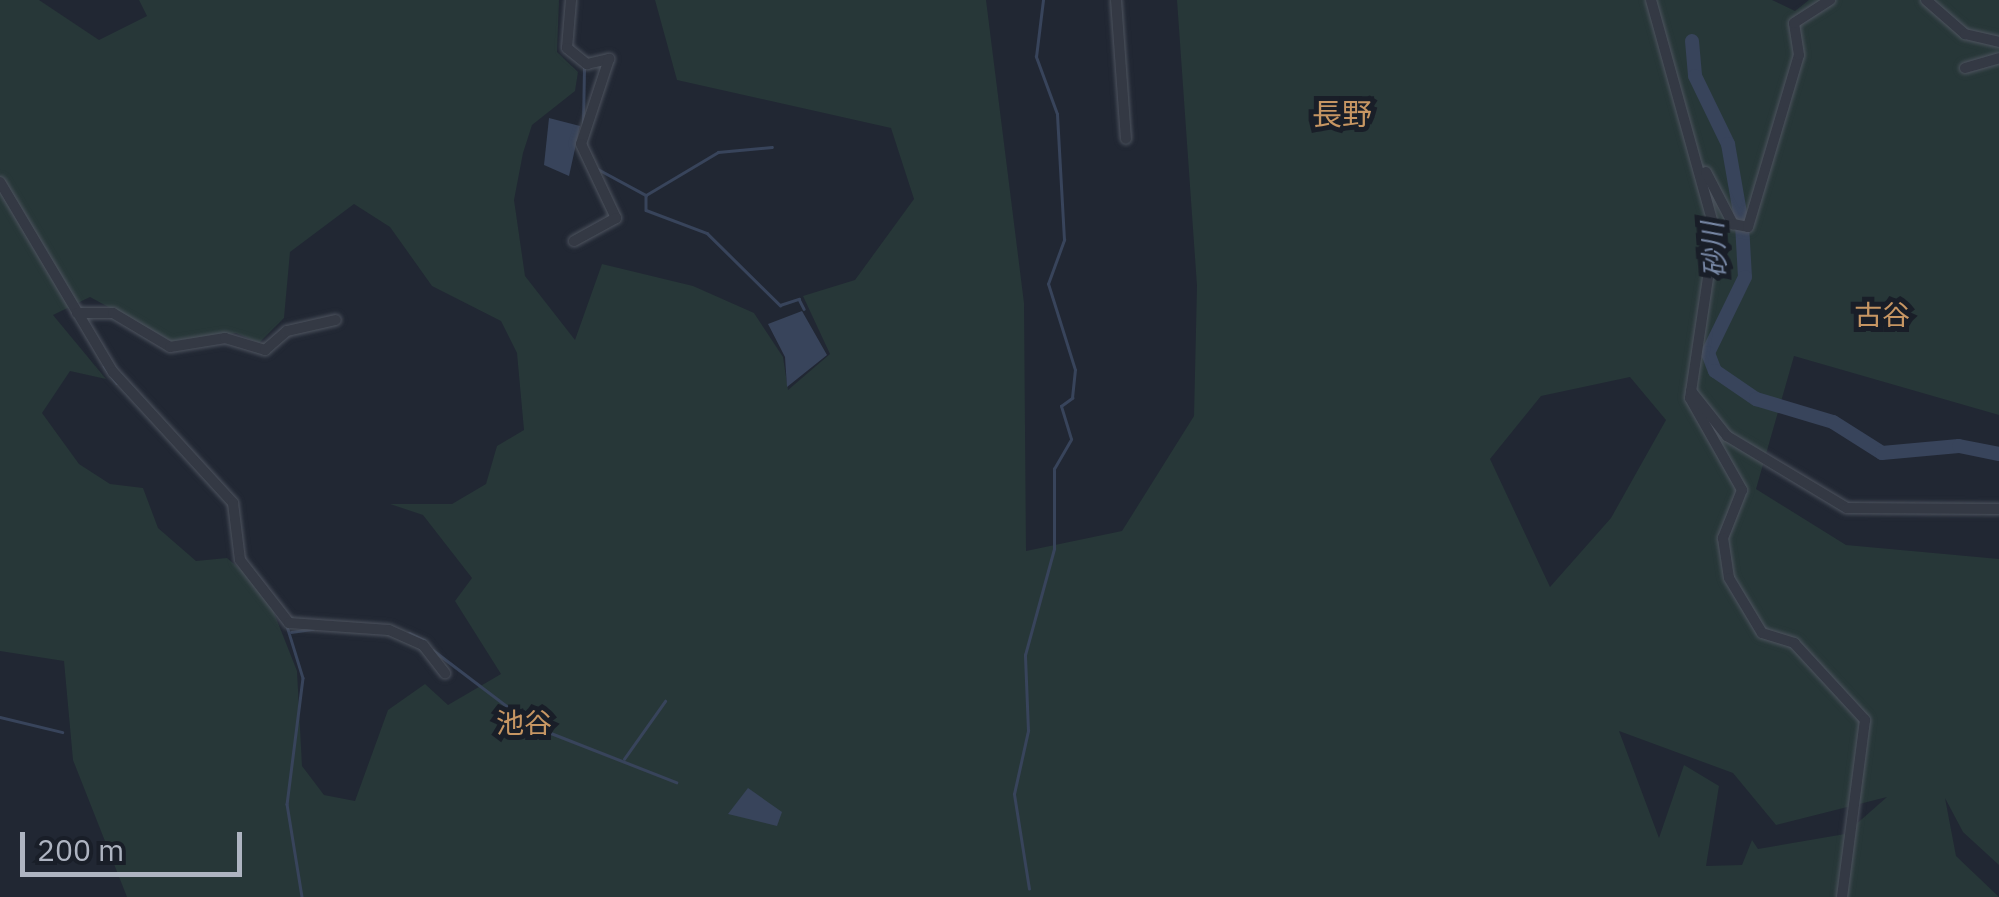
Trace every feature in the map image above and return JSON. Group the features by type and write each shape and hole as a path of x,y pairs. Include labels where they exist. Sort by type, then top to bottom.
{"street":[{"path":"572,0 567,48 587,64 609,59 584,131 616,218 574,241"},
{"path":"1116,0 1114,77 1126,139"},
{"path":"1652,0 1716,244 1690,390 1697,418 1742,490 1722,538 1734,596 1762,632 1794,642 1865,720 1842,897"},
{"path":"1698,165 1742,228 1760,211 1799,54 1794,23 1830,0"},
{"path":"1926,0 1965,34 1999,42"},
{"path":"1965,68 1999,58"},
{"path":"0,182 116,376 233,503 240,560 289,623 340,625 405,635 445,673"},
{"path":"77,313 113,313 170,348 225,338 265,350 287,331 336,320"},
{"path":"1690,390 1727,436 1847,508 1999,509"}],"shaded area":[{"path":"0,0 39,0 99,40 147,16 139,0 559,0 557,52 578,72 575,91 532,125 523,153 514,200 525,276 575,340 602,264 693,286 754,313 783,357 788,390 830,354 803,296 855,280 914,199 891,128 677,80 655,0 986,0 1024,303 1026,551 1122,531 1194,416 1197,286 1177,0 1772,0 1795,11 1809,0 1999,0 1999,415 1794,356 1756,489 1846,545 1999,559 1999,865 1963,832 1945,798 1956,856 1999,897 127,897 73,760 64,661 0,651","holes":["354,204 390,227 432,286 501,321 517,353 524,430 497,446 486,484 452,504 390,504 423,515 472,578 455,601 501,674 448,705 425,684 388,710 355,801 324,795 302,766 297,671 265,590 227,558 196,561 158,528 143,488 110,484 79,464 42,413 70,371 106,379 53,315 90,297 173,342 236,333 259,343 284,318 290,252","1630,377 1666,420 1611,518 1550,587 1490,459 1541,396","1619,731 1733,773 1776,825 1887,797 1845,834 1758,849 1752,840 1742,865 1706,866 1719,786 1684,765 1659,838"]}],"water":[{"path":"549,118 580,126 569,176 544,165"},
{"path":"802,311 827,355 787,387 785,357 768,324"},
{"path":"748,788 782,812 777,826 728,814"}],"waterway":[{"path":"1029,889 1014,794 1028,731 1025,655 1054,549 1054,469 1071,439 1061,406 1072,398 1075,370 1048,284 1064,240 1057,114 1036,57 1043,0"},
{"name":"砂川","path":"1692,41 1695,76 1728,144 1742,224 1745,277 1708,353 1715,371 1756,399 1833,422 1882,453 1959,446 1999,454"},
{"path":"583,125 584,67"},
{"path":"646,195 718,152 772,147"},
{"path":"596,168 646,195 646,210 707,233 780,305 799,299 804,309"},
{"path":"104,366 117,383"},
{"path":"287,626 303,678 287,804 302,897"},
{"path":"291,632 313,629"},
{"path":"409,633 424,640"},
{"path":"433,650 533,726 676,782"},
{"path":"624,759 665,701"},
{"path":"0,717 62,732"}],"district":[{"name":"長野","path":"1342,114"},
{"name":"古谷","path":"1882,315"},
{"name":"池谷","path":"524,723"}]}
